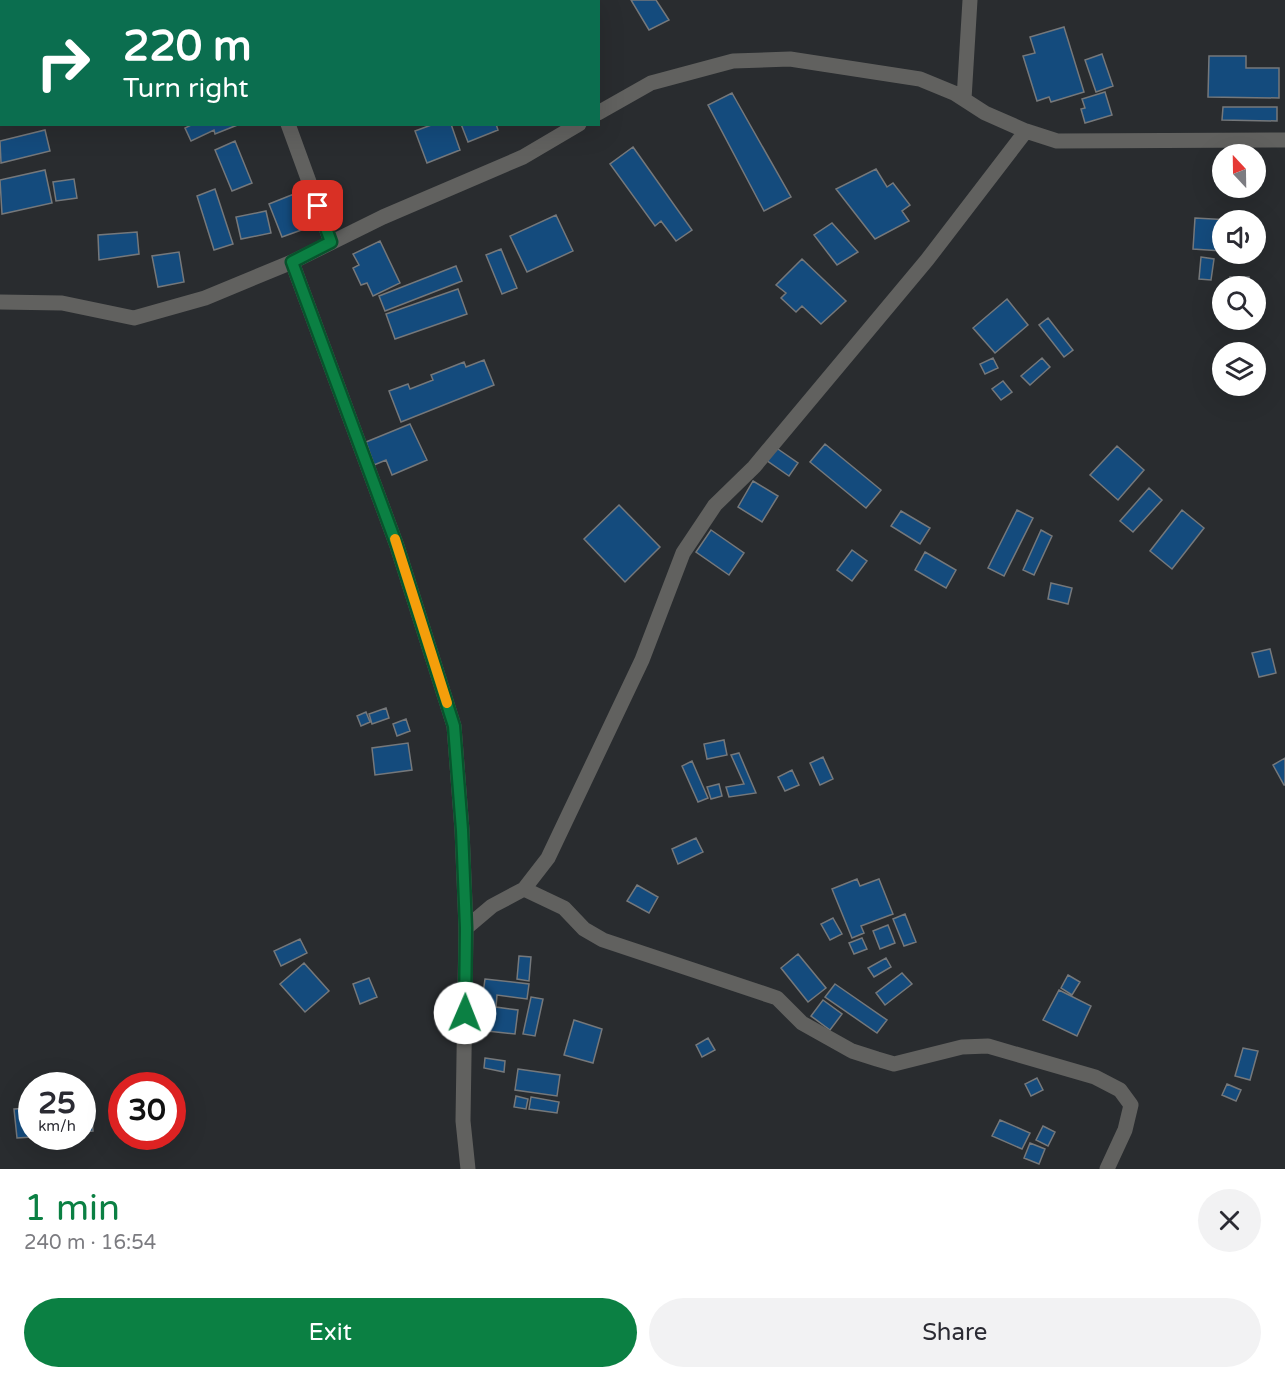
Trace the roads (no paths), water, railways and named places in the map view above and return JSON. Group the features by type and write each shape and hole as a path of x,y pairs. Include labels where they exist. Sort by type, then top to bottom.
{"street":[{"path":"964,99 970,0"},
{"path":"600,112 651,82 733,61 790,59 920,79 964,99 985,113 1026,131 1057,141 1285,140"},
{"path":"289,126 331,242"},
{"path":"0,302 62,303 134,318 205,298 292,262 383,217 523,157 576,126"},
{"path":"466,928 492,906 524,889 548,858 642,660 683,553 715,505 754,467 927,260 1026,131"},
{"path":"292,262 397,546 454,726 462,830 466,928 464,1121 468,1169"},
{"path":"524,889 564,908 584,929 603,940 777,998 802,1023 860,1054 894,1064 962,1047 988,1046 1095,1077 1120,1090 1131,1105 1125,1130 1107,1169"}]}
